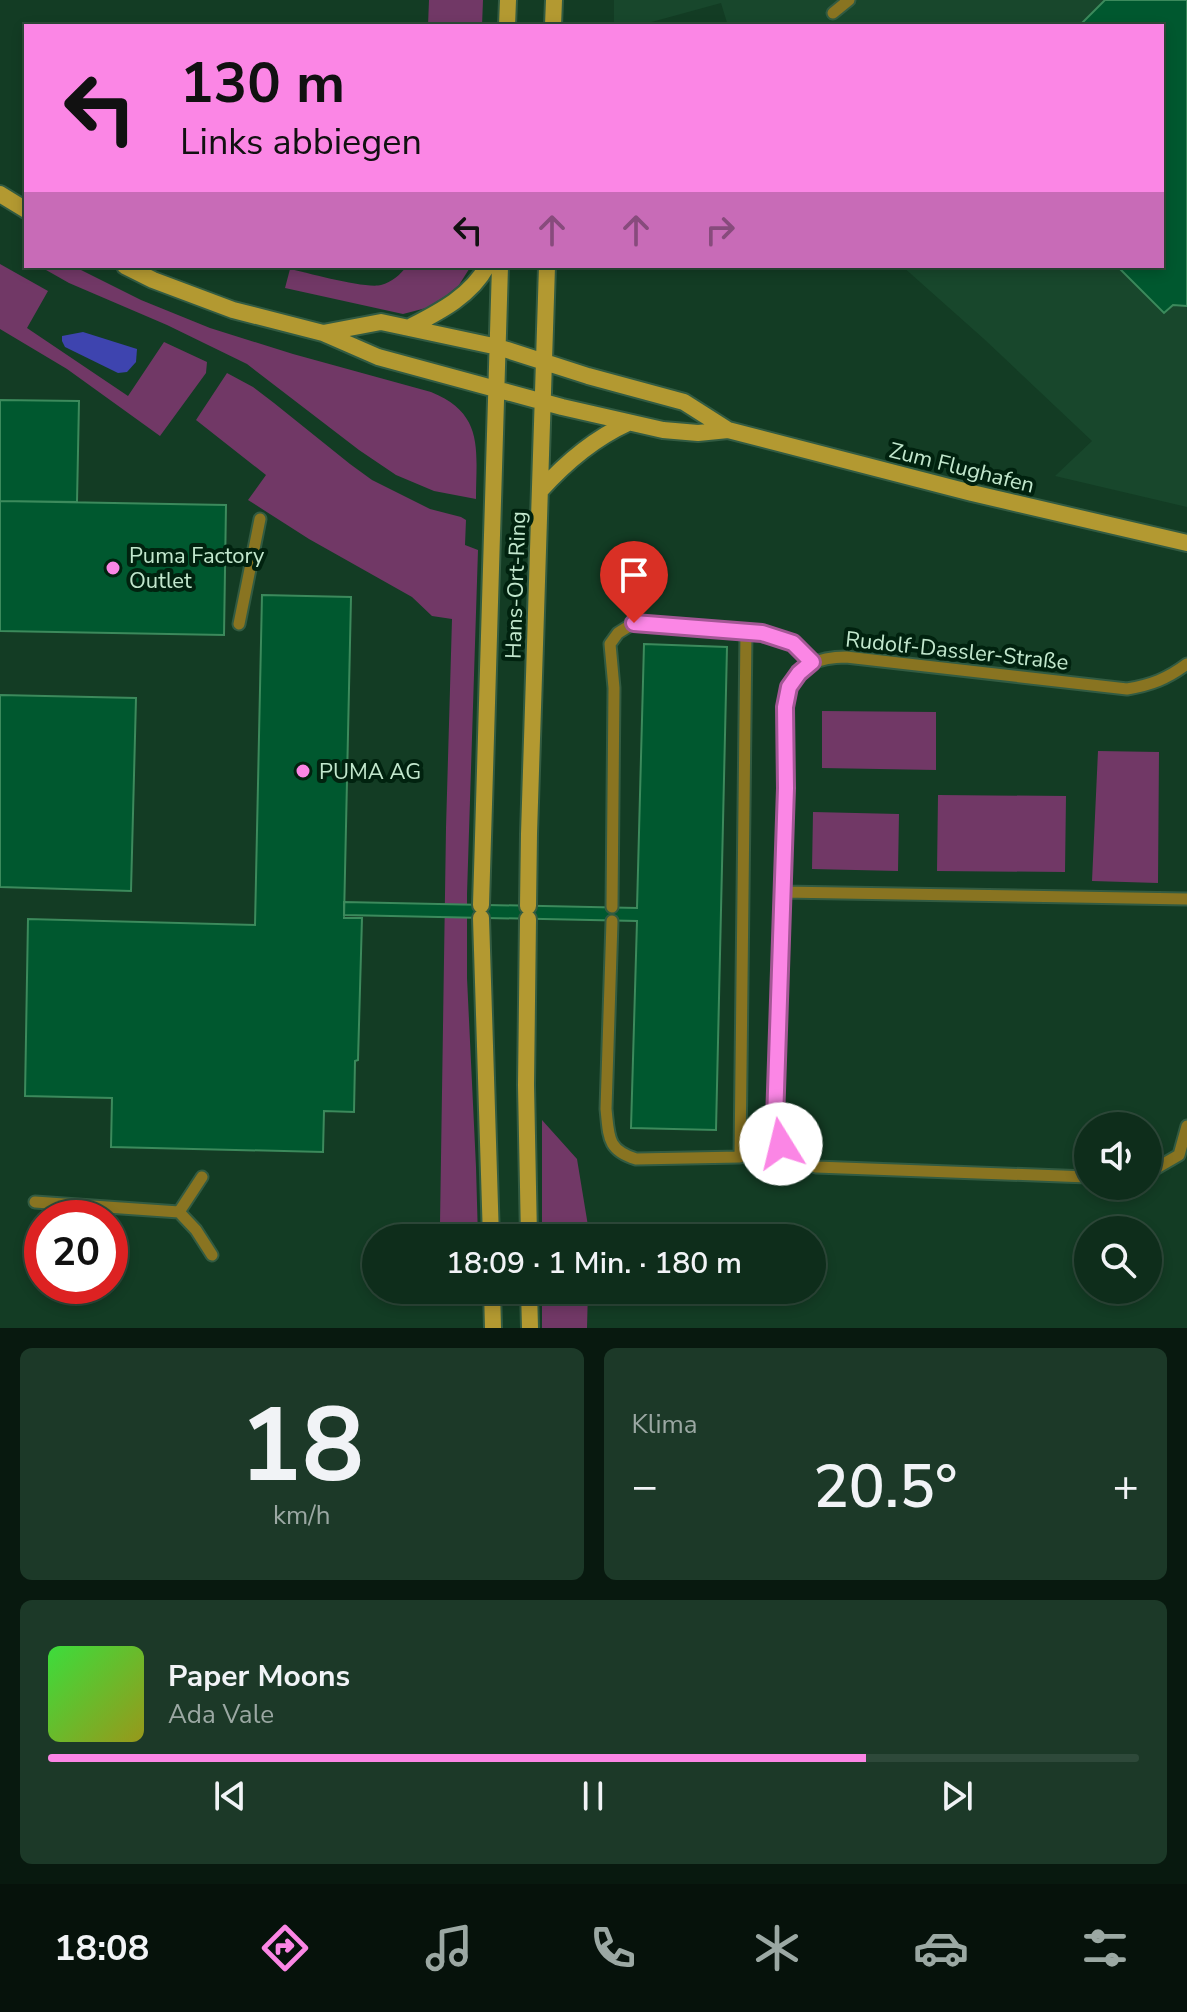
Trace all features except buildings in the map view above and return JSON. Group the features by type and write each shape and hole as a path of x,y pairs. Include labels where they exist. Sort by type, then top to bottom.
{"main road":[{"path":"507,24 508,0"},
{"path":"553,24 554,0"},
{"path":"0,194 24,209"},
{"name":"Zum Flughafen","path":"129,268 233,310 323,333 378,357 628,423 698,433 728,430"},
{"path":"410,327 463,295 486,268"},
{"name":"Hans-Ort-Ring","path":"491,1224 481,911 500,268"},
{"name":"Hans-Ort-Ring","path":"529,1224 526,1085 529,834 547,268"},
{"name":"Zum Flughafen","path":"323,333 381,322 498,347 684,402 728,430 972,493 1187,543"},
{"path":"540,491 558,470 593,442 628,423"},
{"path":"492,1304 493,1328"},
{"path":"529,1304 530,1328"}],"lane":[{"path":"833,13 849,0"},
{"path":"239,624 260,519"},
{"path":"612,907 614,688 610,644 618,633 634,623 762,633 793,643 812,662 789,687 785,707 783,892 775,1121 781,1144 792,1155 816,1167 1074,1176"},
{"path":"612,921 606,1109 614,1146 621,1155 636,1159 740,1157 746,632"},
{"name":"Rudolf-Dassler-Straße","path":"812,662 829,657 846,657 1127,689 1149,686 1187,664"},
{"path":"783,892 1187,899"},
{"path":"1162,1165 1179,1155 1187,1126"},
{"path":"179,1212 202,1177"},
{"path":"128,1208 179,1212 196,1230 212,1255"}],"shaded area":[{"path":"429,0 483,0 482,24 428,24"},
{"path":"614,0 1187,0 1187,507 1055,476 1092,441 904,268 1164,268 1164,24 727,24 721,3 644,24 614,24"},
{"path":"0,264 48,291 27,328 128,396 164,342 207,362 206,373 160,436 67,369 0,329"},
{"path":"43,268 77,268 141,300 210,328 431,392 448,401 461,411 474,435 476,499 434,491 396,475 247,364"},
{"path":"405,268 470,268 459,285 447,295 426,308 403,314 285,288 290,269 374,286 399,275"},
{"path":"83,332 137,349 136,362 127,372 118,373 65,347 62,336"},
{"path":"227,373 253,387 372,480 430,509 466,520 465,545 478,550 467,894 467,978 478,1224 440,1224 452,619 432,616 412,597 309,539 248,500 266,475 196,420"},
{"path":"822,711 936,712 936,770 822,768"},
{"path":"1098,751 1159,752 1158,883 1092,881"},
{"path":"938,795 1066,796 1065,872 937,871"},
{"path":"813,812 899,814 898,871 812,869"},
{"path":"542,1120 577,1159 588,1224 542,1224"},
{"path":"542,1304 588,1304 587,1328 542,1328"}],"place":[{"name":"Puma Factory Outlet","path":"113,568"},
{"name":"PUMA AG","path":"303,771"}],"route":[{"path":"634,623 762,633 793,643 812,662 789,687 785,707 786,788 775,1121 781,1144"}]}
